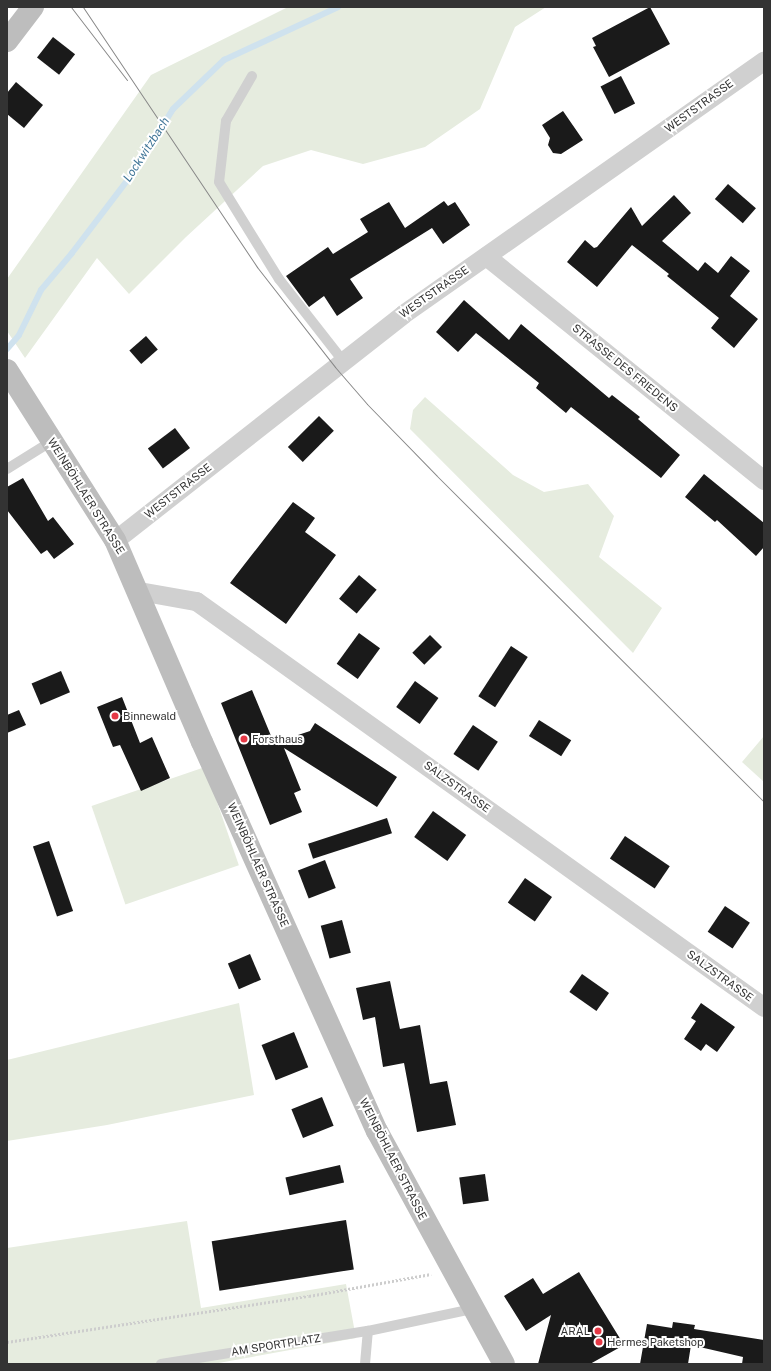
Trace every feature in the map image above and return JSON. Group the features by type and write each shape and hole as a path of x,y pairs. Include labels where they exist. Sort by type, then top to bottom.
{"main road":[{"path":"7,40 33,7"},
{"name":"WEINBÖHLAER STRASSE","path":"7,370 116,540 202,742 374,1124 472,1309 504,1364"}],"street":[{"name":"WESTSTRASSE","path":"116,540 403,314 764,60"},
{"name":"STRASSE DES FRIEDENS","path":"486,256 764,480"},
{"name":"SALZSTRASSE","path":"139,591 196,601 764,1007"}],"lane":[{"path":"252,76 226,121 219,182 279,279 343,361"},
{"path":"7,470 52,441"},
{"name":"AM SPORTPLATZ","path":"161,1364 368,1331 472,1309"},
{"path":"365,1364 368,1331"}],"path":[{"path":"7,1342 309,1296 451,1270"}],"shaded area":[{"path":"288,7 546,7 515,27 480,109 425,147 363,164 311,150 263,166 186,237 129,294 97,258 25,358 7,331 7,279 151,75"},
{"path":"425,397 513,475 544,492 588,484 614,516 599,557 662,608 633,653 410,429 413,410"},
{"path":"764,736 764,782 742,762"},
{"path":"205,767 239,865 125,904 92,806"},
{"path":"239,1003 254,1095 107,1125 7,1141 7,1060"},
{"path":"187,1221 201,1308 346,1284 356,1338 213,1364 7,1364 7,1248"}],"building":[{"path":"650,7 670,44 609,77 593,47 596,46 592,38"},
{"path":"53,37 75,54 59,75 37,57"},
{"path":"621,76 635,104 615,114 601,86"},
{"path":"16,82 43,105 24,128 7,114 7,93"},
{"path":"563,111 583,140 561,154 553,153 548,145 550,138 542,125"},
{"path":"728,184 756,208 743,223 715,199"},
{"path":"674,195 691,213 662,241 698,271 705,262 718,273 731,256 750,271 730,296 758,319 734,348 711,328 719,318 667,276 669,274 632,245 597,287 567,262 585,240 594,248 597,247 631,207 642,226"},
{"path":"444,201 448,206 455,202 470,225 443,244 432,228 350,279 363,298 337,316 324,296 309,307 286,276 328,247 333,254 368,232 360,219 389,202 405,228"},
{"path":"464,300 509,340 521,324 609,398 612,395 640,417 638,419 680,455 661,478 571,407 566,413 536,388 539,383 476,333 458,352 436,332"},
{"path":"146,336 158,350 141,364 129,350"},
{"path":"319,416 334,431 303,462 288,447"},
{"path":"175,428 190,448 163,468 148,448"},
{"path":"704,474 764,523 764,547 756,556 717,520 715,522 685,497"},
{"path":"23,478 48,521 53,517 74,544 54,559 47,550 41,554 7,510 7,487"},
{"path":"293,502 315,518 305,532 336,555 286,624 230,583"},
{"path":"359,575 377,590 357,614 339,599"},
{"path":"359,633 380,648 358,679 337,664"},
{"path":"430,635 442,647 424,665 412,653"},
{"path":"511,646 528,657 495,707 478,696"},
{"path":"61,671 70,692 41,705 32,684"},
{"path":"415,681 438,698 420,724 396,707"},
{"path":"252,690 274,743 310,731 315,723 397,777 377,807 284,748 301,790 294,793 302,812 270,825 221,703"},
{"path":"122,697 140,743 152,737 170,778 141,791 120,745 113,747 97,707"},
{"path":"19,710 26,725 7,733 7,715"},
{"path":"539,720 571,740 561,756 529,736"},
{"path":"473,725 498,742 478,771 453,754"},
{"path":"433,811 466,835 447,861 414,837"},
{"path":"387,818 392,833 313,859 308,844"},
{"path":"625,836 670,866 655,889 610,858"},
{"path":"49,841 73,911 57,917 33,847"},
{"path":"325,860 336,888 309,898 298,870"},
{"path":"525,878 552,897 535,922 508,903"},
{"path":"725,906 750,923 733,948 708,932"},
{"path":"342,920 351,953 330,959 321,926"},
{"path":"250,954 261,980 239,989 228,963"},
{"path":"582,974 609,993 596,1011 569,992"},
{"path":"390,981 400,1029 420,1025 430,1084 447,1081 456,1125 417,1132 404,1063 383,1067 375,1017 363,1020 356,988"},
{"path":"701,1003 735,1027 717,1052 706,1044 701,1051 684,1039 696,1021 691,1018"},
{"path":"294,1032 308,1067 276,1080 262,1045"},
{"path":"322,1097 334,1126 303,1138 291,1109"},
{"path":"340,1165 344,1183 289,1195 285,1178"},
{"path":"485,1174 489,1201 463,1204 459,1178"},
{"path":"346,1220 354,1269 219,1291 212,1241"},
{"path":"579,1272 624,1345 590,1364 538,1364 551,1315 526,1331 504,1296 533,1278 543,1294"},
{"path":"673,1322 695,1325 694,1329 764,1340 763,1364 742,1364 743,1357 691,1345 688,1364 640,1364 647,1324 672,1328"}],"waterway":[{"name":"Lockwitzbach","path":"7,349 19,335 41,290 72,253 136,169 173,109 224,60 338,7"}],"tram line":[{"path":"71,7 127,80"},
{"path":"83,7 257,267 335,367 367,404 437,476 764,802"}],"place":[{"name":"Binnewald","path":"115,716"},
{"name":"Forsthaus","path":"244,739"},
{"name":"ARAL","path":"598,1331"},
{"name":"Hermes Paketshop","path":"599,1342"}]}
